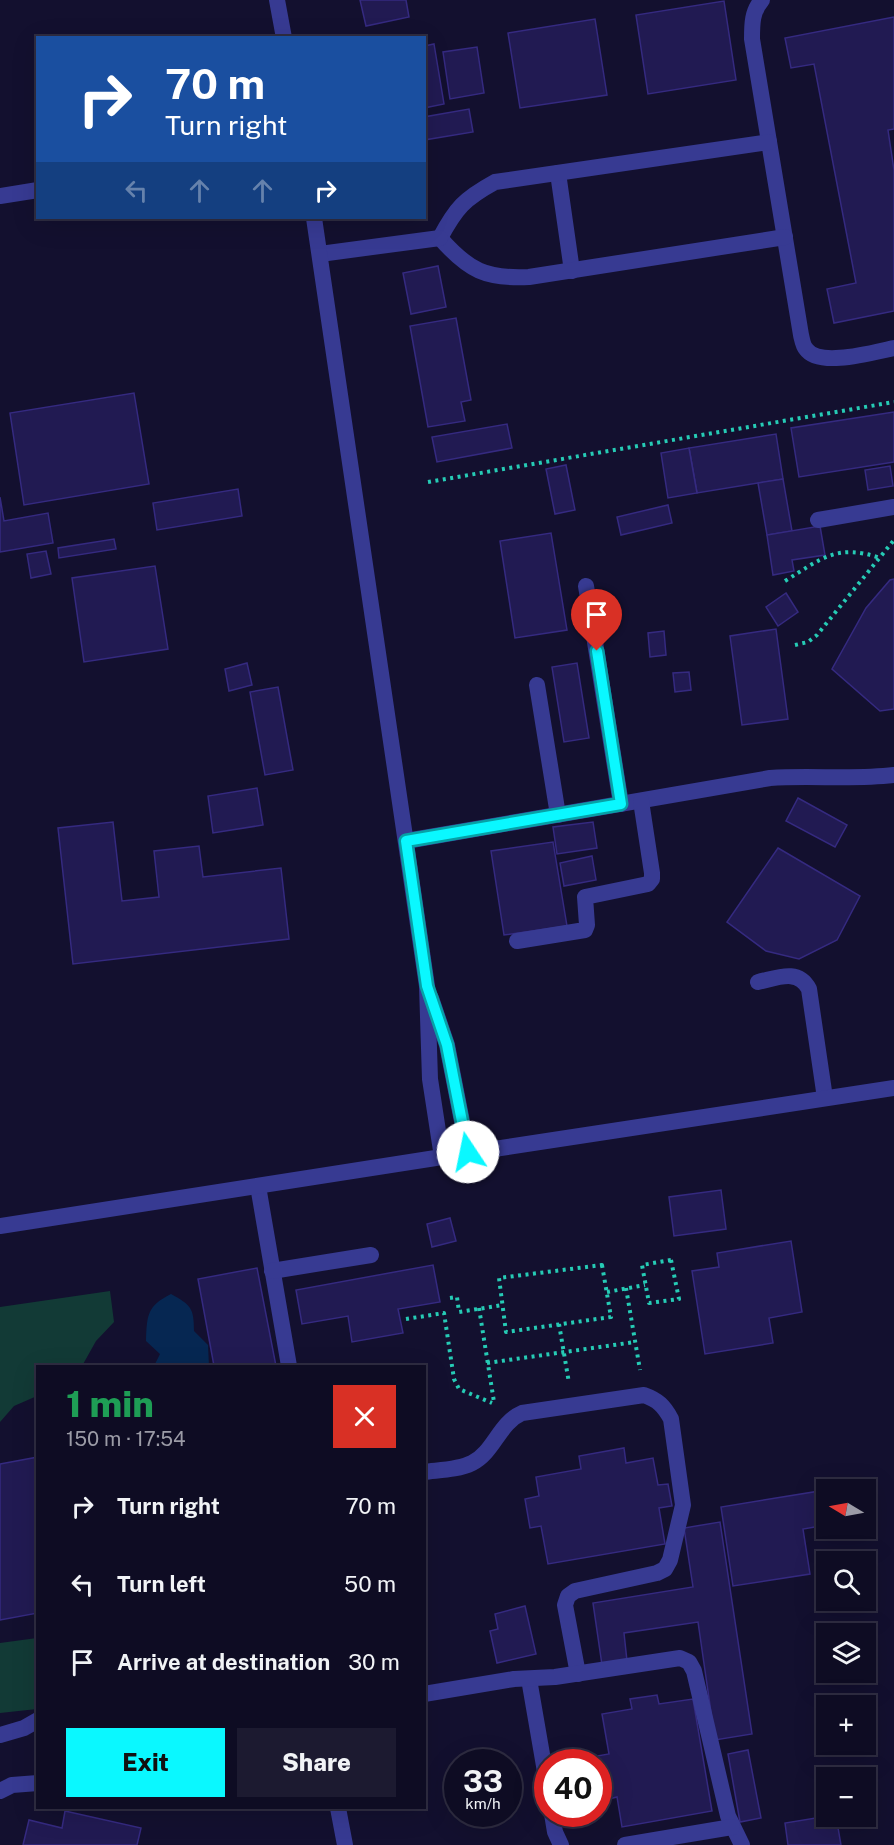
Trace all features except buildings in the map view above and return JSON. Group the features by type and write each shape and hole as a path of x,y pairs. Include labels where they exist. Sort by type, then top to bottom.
{"street":[{"path":"277,0 284,36"},
{"path":"762,0 752,21 752,30 801,335 806,349 818,358 832,359 894,348"},
{"path":"440,238 452,214 471,195 495,182 769,142"},
{"path":"558,173 572,271"},
{"path":"0,196 36,190"},
{"path":"314,219 427,986 430,1079 442,1157"},
{"path":"440,238 457,258 479,272 504,278 572,271 785,237"},
{"path":"320,254 440,238"},
{"path":"818,520 894,507"},
{"path":"586,586 621,804"},
{"path":"537,685 558,815"},
{"path":"406,841 770,778 894,775"},
{"path":"517,940 585,930 587,925 585,897 648,884 652,879 652,873 641,801"},
{"path":"758,982 796,976 805,981 809,989 825,1098"},
{"path":"427,986 447,1045 468,1152"},
{"path":"0,1226 894,1088"},
{"path":"258,1186 289,1365"},
{"path":"272,1271 371,1255"},
{"path":"426,1472 470,1464 486,1451 513,1417 522,1413 644,1395 655,1399 665,1407 671,1419 682,1493 682,1514 670,1560 665,1569 657,1573 575,1591 568,1596 565,1605 578,1674"},
{"path":"426,1694 514,1679 578,1674 670,1658 680,1658 689,1662 694,1671 724,1803 732,1827 742,1845"},
{"path":"529,1678 541,1749"},
{"path":"0,1735 24,1728 36,1721"},
{"path":"0,1791 12,1785 36,1783"},
{"path":"338,1809 345,1845"},
{"path":"554,1827 561,1845"},
{"path":"625,1845 732,1827"}],"path":[{"path":"428,482 894,402"},
{"path":"795,645 808,642 817,635 894,540"},
{"path":"785,581 836,552 864,552 880,558"},
{"path":"671,1260 679,1299 649,1303 645,1285 642,1265 671,1260"},
{"path":"602,1264 611,1317 506,1332 503,1305 499,1278 602,1264"},
{"path":"607,1292 645,1285"},
{"path":"626,1288 644,1395"},
{"path":"450,1298 457,1298 459,1311 503,1305"},
{"path":"406,1319 444,1313 454,1379 459,1389 494,1404 479,1308"},
{"path":"559,1324 573,1406"},
{"path":"488,1363 635,1342"}],"green space":[{"path":"110,1291 114,1322 96,1341 83,1365 36,1365 36,1396 14,1406 0,1422 0,1307"},
{"path":"36,1638 36,1709 0,1713 0,1643"}],"water":[{"path":"171,1294 190,1308 194,1331 208,1345 209,1365 154,1365 160,1354 146,1341 147,1324 153,1307"}],"route":[{"path":"468,1152 447,1045 427,986 406,841 621,804 597,651"}]}
